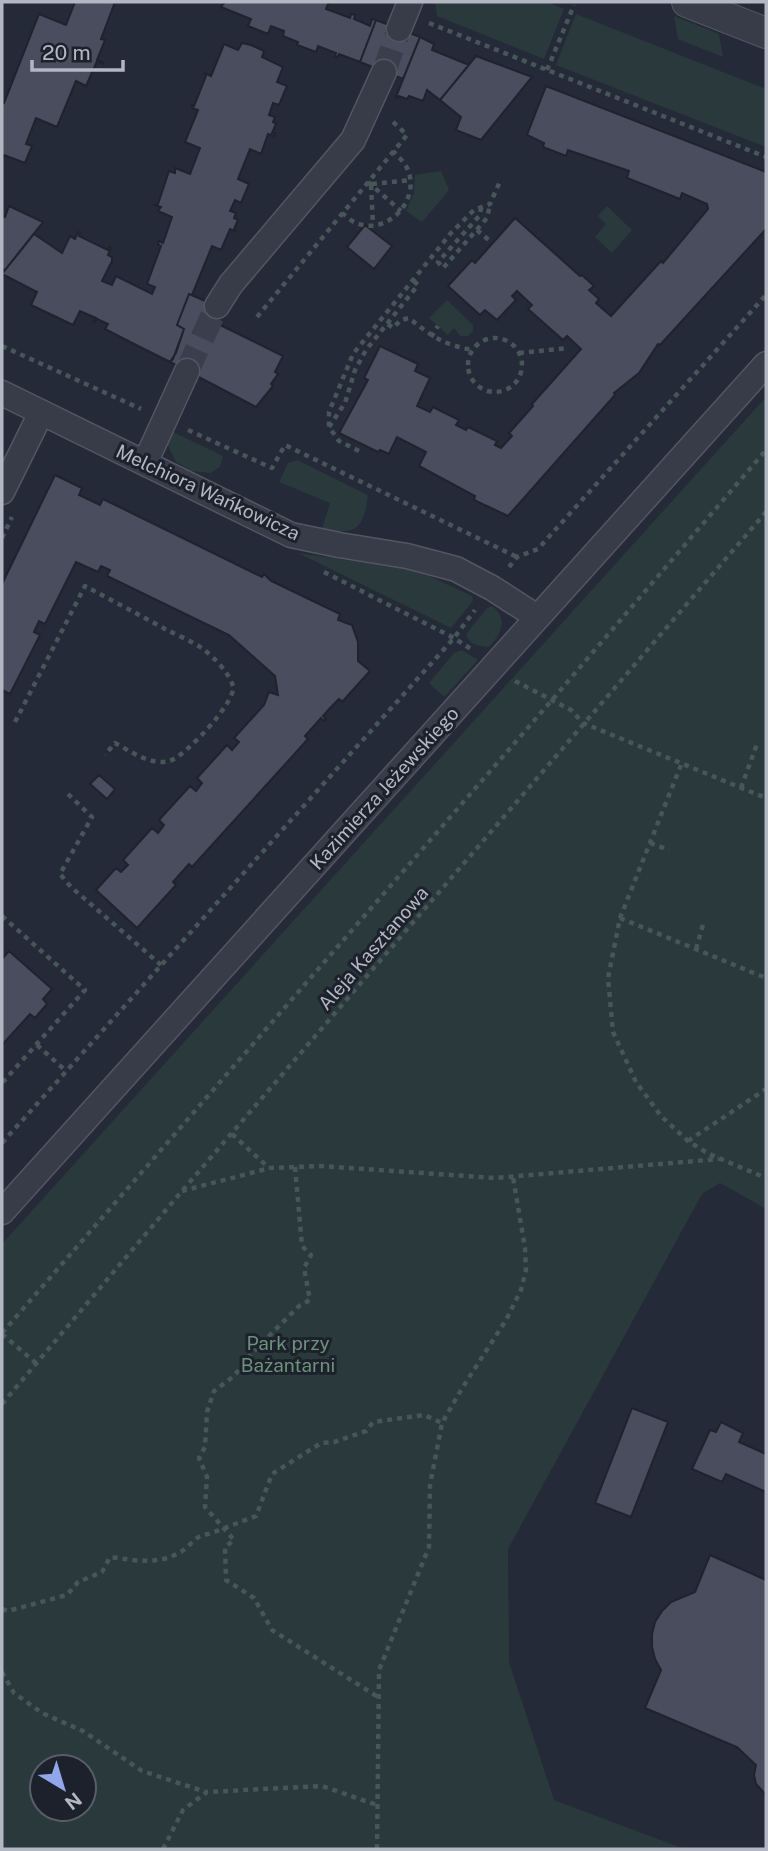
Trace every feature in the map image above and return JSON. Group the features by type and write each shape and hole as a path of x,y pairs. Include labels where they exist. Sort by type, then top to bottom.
{"street":[{"path":"687,2 766,33"},
{"path":"217,306 231,284 353,140 384,72"},
{"name":"Kazimierza Jeżewskiego","path":"2,1212 766,364"},
{"path":"145,463 187,372"},
{"name":"Melchiora Wańkowicza","path":"2,393 291,534 407,556 456,569 537,617"},
{"path":"2,492 41,413"}],"path":[{"path":"547,70 574,5"},
{"path":"405,15 766,157"},
{"path":"257,317 407,135 385,115"},
{"path":"342,213 356,223 373,225 388,222 401,211 409,199 411,180 407,167 393,151"},
{"path":"369,183 411,180"},
{"path":"481,207 480,215 438,262 443,268 487,218 500,180"},
{"path":"369,183 401,211"},
{"path":"369,183 373,225"},
{"path":"359,451 339,441 329,427 329,412 353,354 451,233 474,210 490,204"},
{"path":"477,230 492,243"},
{"path":"329,427 345,403 355,370 366,350 418,285 414,281"},
{"path":"2,1143 454,638 517,557 538,549 766,295"},
{"path":"387,324 393,328 401,320 409,318 431,337 474,351"},
{"path":"431,337 438,326"},
{"path":"497,338 507,341 519,353 522,367 519,378 511,387 492,392 474,382 469,362 478,344 497,338"},
{"path":"2,346 272,468 285,445 517,557"},
{"path":"519,353 568,348"},
{"path":"37,1364 2,1334 766,450"},
{"name":"Aleja Kasztanowa","path":"2,1404 766,512"},
{"path":"2,538 5,531"},
{"path":"16,722 85,586 204,649 223,668 234,688 233,696 225,709 181,756 168,762 154,761 138,756 115,743 105,755"},
{"path":"454,638 496,664 513,681 571,710 583,723 766,798"},
{"path":"741,788 757,744"},
{"path":"681,765 620,918 608,978 613,1032 636,1082 661,1116 688,1141 719,1159 766,1178"},
{"path":"68,794 92,817 60,874 71,887 161,965"},
{"path":"650,843 669,850"},
{"path":"2,916 85,990 2,1083"},
{"path":"620,918 766,978"},
{"path":"695,949 704,921"},
{"path":"37,1045 66,1071"},
{"path":"688,1141 766,1089"},
{"path":"232,1135 270,1168"},
{"path":"182,1191 270,1168 320,1166 495,1178 719,1159"},
{"path":"295,1167 302,1246 311,1255 304,1268 310,1300 299,1306 254,1351 234,1376 215,1391 207,1412 205,1447 200,1458 207,1477 205,1507 234,1540 225,1547 226,1580 254,1598 272,1630 279,1636 379,1698"},
{"path":"377,1849 379,1670 429,1547 430,1485 442,1423 506,1320 521,1290 526,1270 525,1248 513,1177"},
{"path":"2,1609 8,1611 67,1595 78,1583 102,1572 110,1557 153,1562 179,1553 201,1534 209,1534 256,1516 272,1474 321,1443 334,1442 366,1431 373,1422 424,1415 442,1423"},
{"path":"2,1672 14,1693 42,1713 83,1731 142,1771 207,1792 322,1786 377,1805"},
{"path":"163,1849 183,1810 207,1792"}],"green space":[{"path":"435,2 547,2 564,9 544,59 437,16"},
{"path":"576,14 766,89 766,147 556,65"},
{"path":"674,16 719,34 723,57 678,39"},
{"path":"441,171 449,190 422,222 406,211 414,193 415,175"},
{"path":"607,206 632,230 612,253 595,237 606,224 598,216"},
{"path":"447,300 473,325 473,331 468,336 460,336 454,328 448,335 429,318"},
{"name":"Park przy Bażantarni","path":"766,397 766,1209 720,1183 702,1194 508,1549 509,1662 554,1800 682,1848 697,1849 2,1849 2,1244"},
{"path":"171,431 223,456 220,467 210,473 192,471 176,462 167,444"},
{"path":"297,460 368,495 364,516 356,527 343,531 322,529 330,503 279,482 288,463"},
{"path":"298,553 402,568 429,576 472,596 473,601 451,628"},
{"path":"492,606 502,621 497,637 489,647 469,641 466,634 487,608"},
{"path":"462,650 478,660 443,696 429,683 454,653"}],"building":[{"path":"75,2 115,2 101,39 105,40 97,60 103,64 97,61 86,86 76,81 57,127 36,118 26,144 32,146 25,163 4,155 2,160 2,102 4,103 39,14 66,25"},
{"path":"225,2 329,2 326,9 350,18 351,14 355,15 354,19 370,26 372,19 376,20 360,62 339,54 338,57 335,56 336,53 318,46 316,52 297,45 298,42 283,36 284,31 271,26 268,34 248,26 251,19 221,7"},
{"path":"376,20 420,37 403,79 360,62"},
{"path":"420,37 434,44 432,50 469,65 440,100 427,90 423,101 409,96 407,99 396,97"},
{"path":"242,43 264,51 262,57 283,67 277,82 287,86 279,105 273,103 269,115 275,117 273,122 276,124 272,133 275,133 274,136 268,134 261,154 250,149 238,179 249,184 241,203 235,200 230,211 236,213 234,218 238,220 234,229 237,232 230,229 221,250 212,246 192,295 189,294 177,325 184,329 173,359 170,362 105,329 108,324 97,319 93,323 96,318 80,311 73,325 31,305 37,292 2,274 34,234 62,253 70,236 75,239 78,232 79,236 108,250 111,248 108,255 112,257 112,261 102,281 112,285 116,276 152,294 155,287 147,284 161,246 159,241 163,243 172,217 158,211 161,207 155,205 158,204 169,171 175,173 175,168 190,174 200,148 185,142 198,110 192,108 192,105 194,106 205,73 211,76 224,44 238,50"},
{"path":"476,56 532,77 481,140 456,130 461,117 440,100"},
{"path":"546,86 766,172 766,229 660,345 658,344 639,373 614,393 508,516 474,500 475,496 419,466 426,452 397,437 389,454 380,450 378,452 339,433 368,380 364,378 380,346 418,364 415,371 430,378 417,406 430,412 433,407 459,420 456,425 466,430 468,427 497,441 495,445 501,448 532,404 581,349 567,336 563,340 528,309 532,305 517,291 512,296 516,300 497,320 485,310 480,315 448,286 472,260 475,263 515,218 594,286 589,290 599,299 596,303 611,316 661,261 663,263 708,209 707,204 682,193 680,199 627,178 629,171 568,150 566,156 543,147 544,143 527,135"},
{"path":"9,206 43,222 5,270 2,269 2,216 5,217"},
{"path":"365,225 392,246 374,269 347,247"},
{"path":"189,294 224,309 216,323 283,356 275,372 278,374 271,384 273,386 256,407 170,362 184,329 177,325"},
{"path":"55,475 82,488 79,495 100,505 103,499 262,577 264,574 271,581 340,614 338,620 352,625 358,642 358,661 370,671 342,702 339,699 331,707 323,716 326,719 324,721 321,718 305,736 308,739 192,867 189,864 173,882 176,885 137,928 96,890 116,868 121,872 128,865 123,860 152,828 158,833 164,825 159,820 190,786 196,791 202,783 197,778 227,745 232,750 239,742 234,738 264,705 269,692 278,695 275,676 229,635 107,576 110,570 101,566 98,572 76,562 45,624 39,621 34,632 40,635 10,694 2,690 2,584"},
{"path":"99,775 115,789 107,799 90,784"},
{"path":"9,951 52,989 43,999 47,1004 35,1018 30,1014 2,1045 2,959"},
{"path":"632,1408 668,1422 631,1517 595,1503"},
{"path":"721,1422 743,1433 739,1442 766,1454 766,1492 726,1474 722,1482 692,1469 710,1430 716,1432"},
{"path":"710,1555 766,1580 766,1795 756,1784 756,1765 737,1747 645,1708 661,1670 652,1647 655,1622 671,1602 695,1592"}],"tunnel":[{"path":"384,72 399,29"},
{"path":"187,371 217,306"}]}
